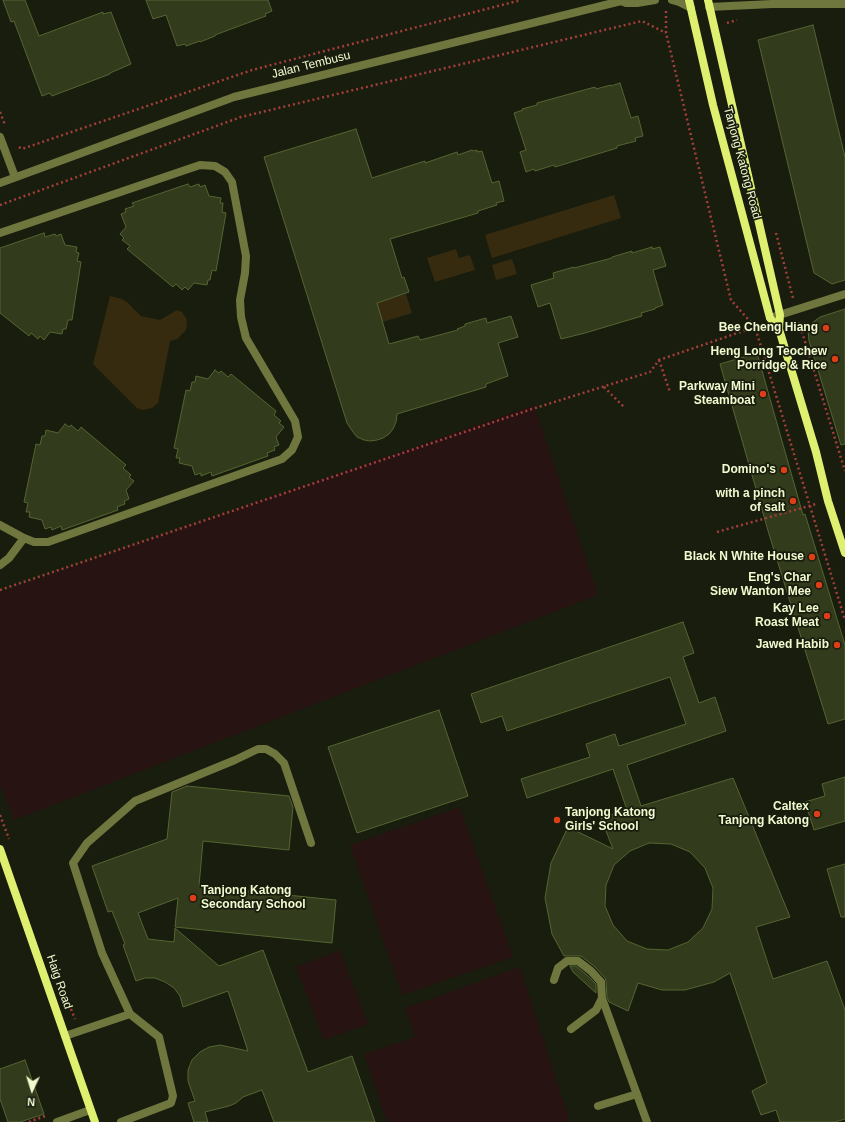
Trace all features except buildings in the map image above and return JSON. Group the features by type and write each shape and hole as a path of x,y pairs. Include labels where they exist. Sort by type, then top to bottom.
{"main road":[{"name":"Tanjong Katong Road","path":"709,3 780,315 779,330"},
{"name":"Tanjong Katong Road","path":"690,4 714,105 770,318 779,330 816,452 828,501 845,553"},
{"name":"Haig Road","path":"0,849 95,1122"}],"street":[{"name":"Jalan Tembusu","path":"0,183 234,97 621,0 626,3 637,3 655,0"},
{"path":"672,0 690,4"},
{"path":"709,3 845,4"},
{"path":"0,137 15,177"},
{"path":"0,233 200,165 215,166 225,172 232,182 246,256 245,273 240,300 240,317 246,338 295,421 298,437 292,450 282,459 48,542 34,542 0,525"},
{"path":"770,318 845,294"},
{"path":"0,565 9,558 24,538"},
{"path":"121,1122 171,1103 173,1096 159,1037 130,1014 102,953 73,863 87,843 135,801 258,749 266,749 275,754 284,764 311,843"},
{"path":"554,980 558,968 567,961 578,961 591,971 601,982 602,998 647,1122"},
{"path":"571,1029 596,1010 602,998"},
{"path":"64,1036 130,1014"},
{"path":"598,1106 637,1094"},
{"path":"57,1122 90,1110"}],"path":[{"path":"16,145 22,150 252,70 521,0"},
{"path":"666,7 666,33 731,300 755,327 845,620"},
{"path":"0,205 241,117 642,20 666,33"},
{"path":"0,112 5,126"},
{"path":"775,228 796,310 845,471"},
{"path":"0,590 532,409 650,372 660,360 755,327 770,318"},
{"path":"660,360 670,392"},
{"path":"604,387 624,407"},
{"path":"717,532 828,501"}],"shaded area":[{"path":"614,195 621,218 492,258 485,235"},
{"path":"456,249 459,258 470,255 475,270 435,282 427,258"},
{"path":"512,259 517,274 496,280 492,265"},
{"path":"406,294 412,313 376,324 370,305"},
{"path":"110,296 122,299 141,316 160,320 177,310 182,312 186,318 186,330 177,339 170,341 158,403 152,408 142,410 137,408 93,364"},
{"path":"534,405 598,595 14,820 0,785 0,592"},
{"path":"460,807 513,957 402,995 350,845"},
{"path":"340,950 368,1024 324,1040 296,967"},
{"path":"520,967 570,1122 387,1122 364,1054 415,1037 405,1008"}],"place":[{"name":"Bee Cheng Hiang","path":"826,328"},
{"name":"Heng Long Teochew Porridge & Rice","path":"835,359"},
{"name":"Parkway Mini Steamboat","path":"763,394"},
{"name":"Domino's","path":"784,470"},
{"name":"with a pinch of salt","path":"793,501"},
{"name":"Black N White House","path":"812,557"},
{"name":"Eng's Char Siew Wanton Mee","path":"819,585"},
{"name":"Kay Lee Roast Meat","path":"827,616"},
{"name":"Jawed Habib","path":"837,645"},
{"name":"Caltex Tanjong Katong","path":"817,814"},
{"name":"Tanjong Katong Girls' School","path":"557,820"},
{"name":"Tanjong Katong Secondary School","path":"193,898"}]}
